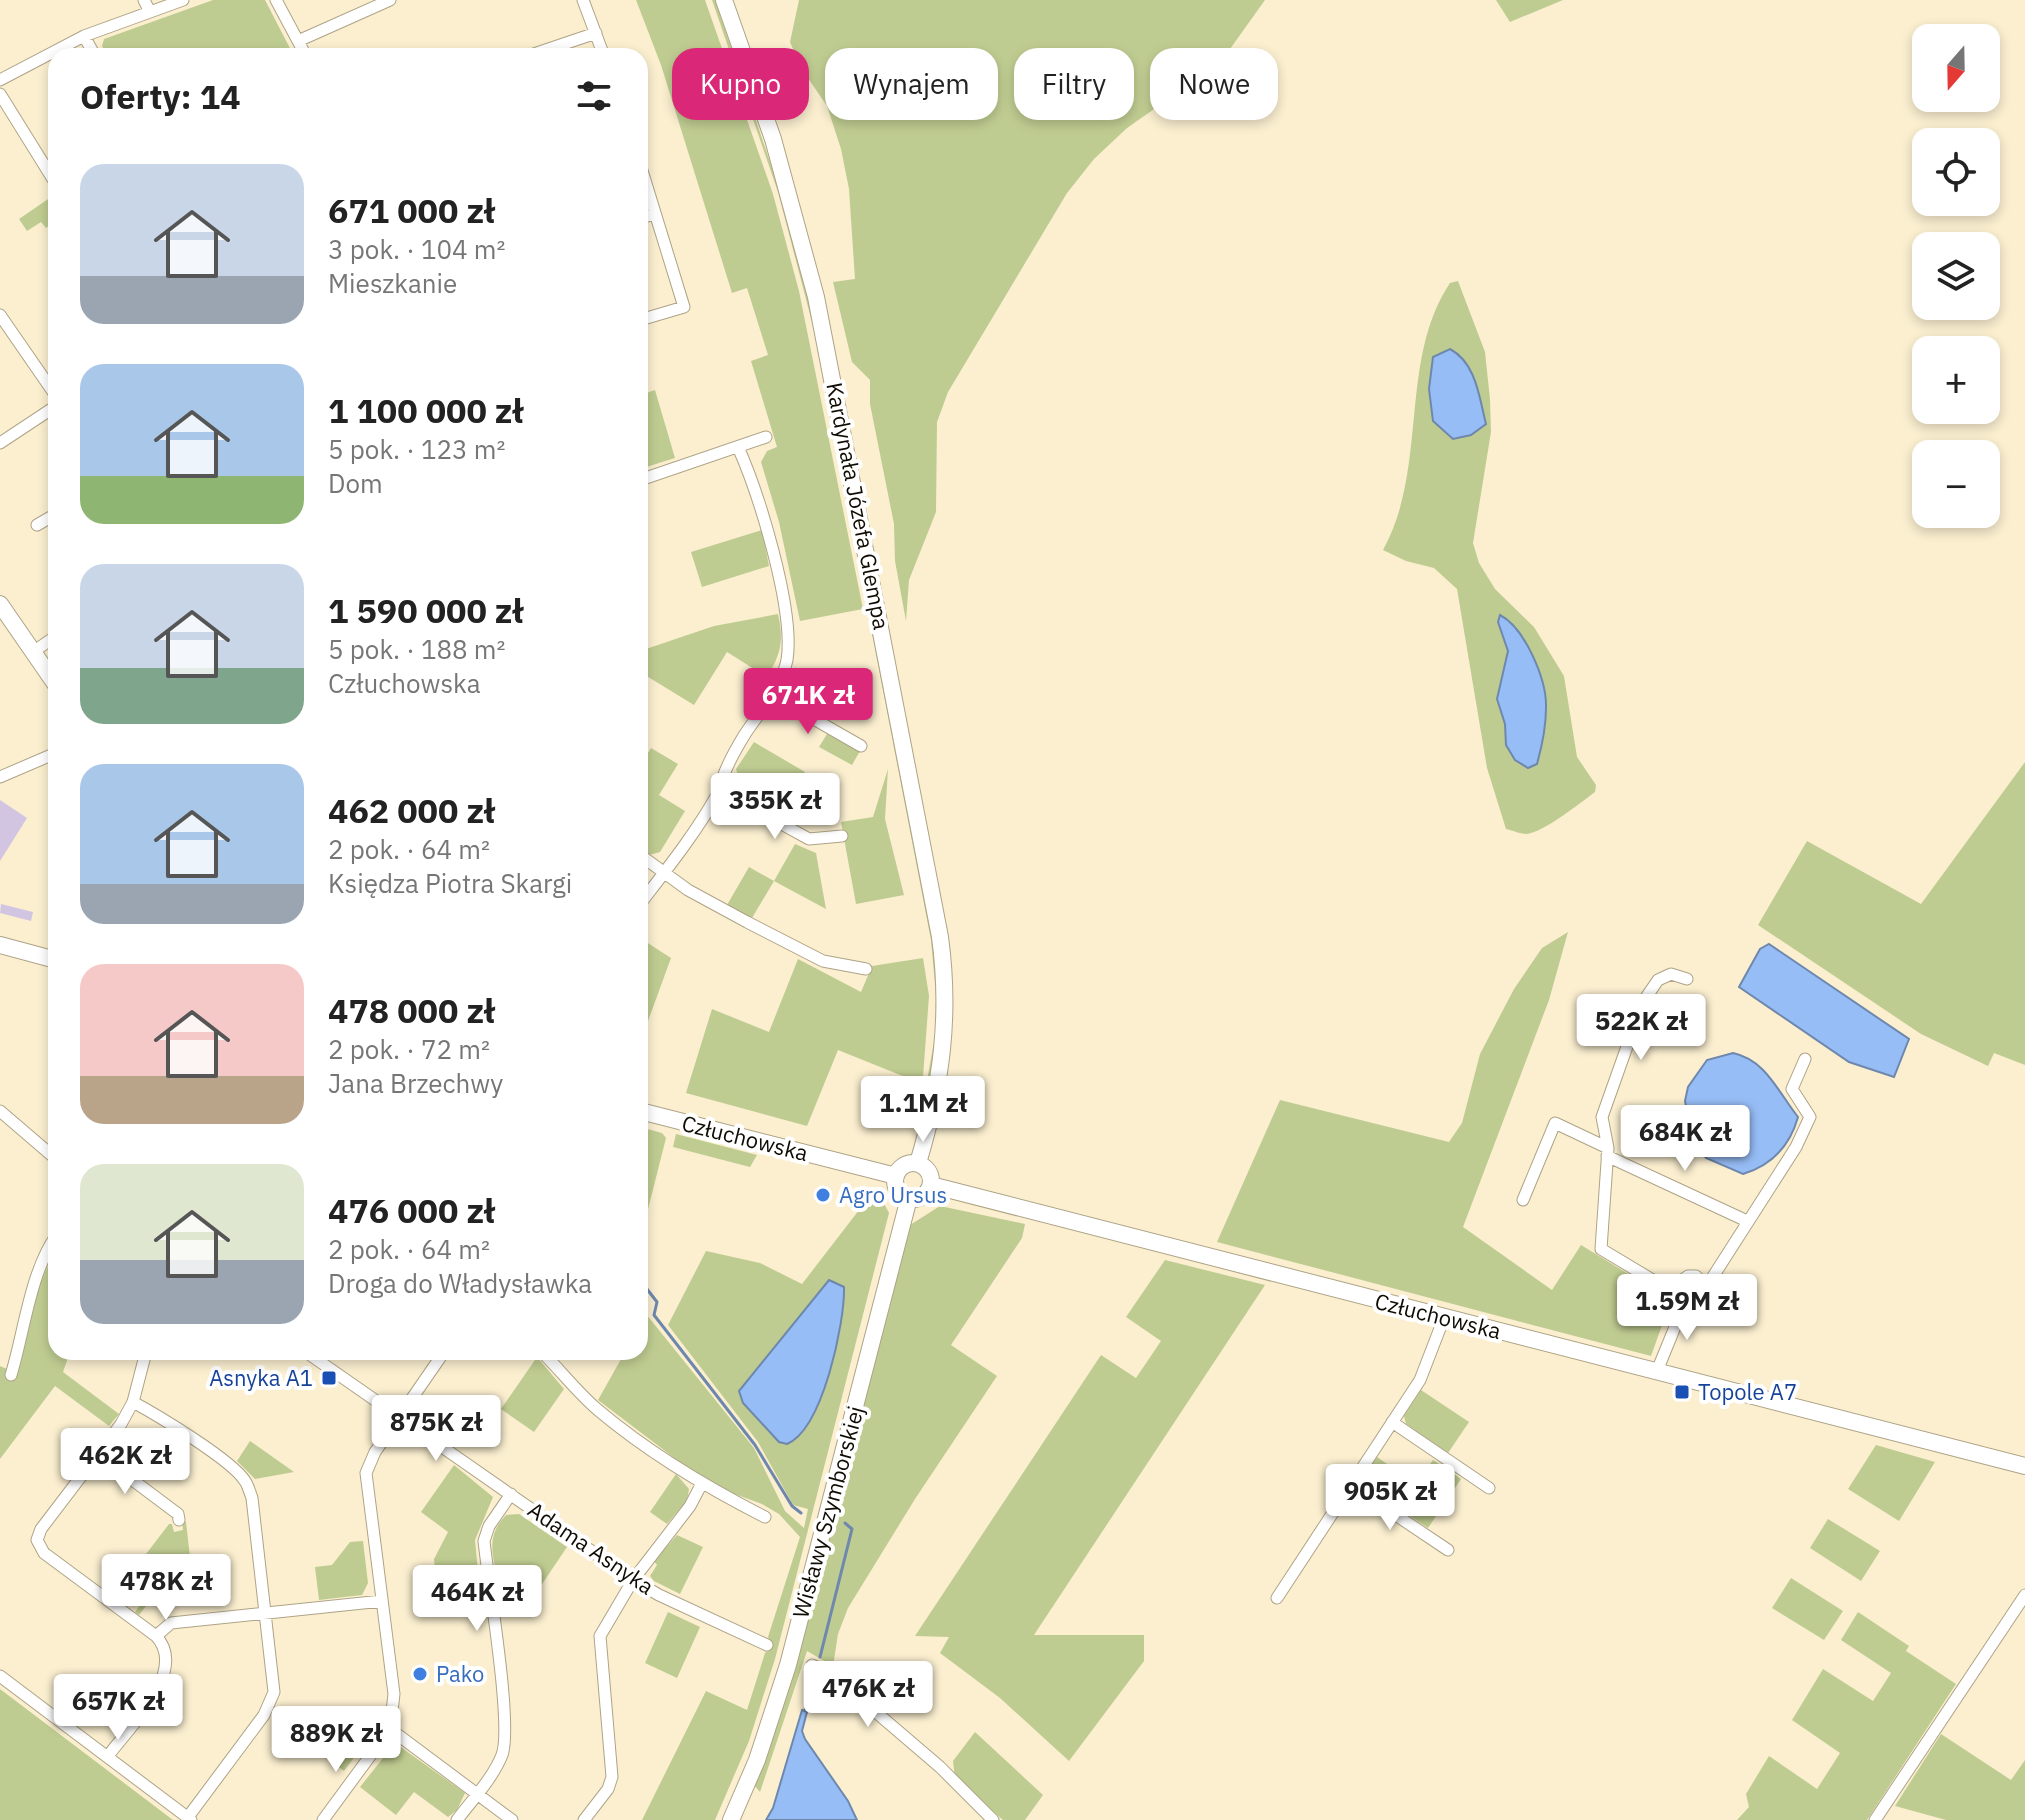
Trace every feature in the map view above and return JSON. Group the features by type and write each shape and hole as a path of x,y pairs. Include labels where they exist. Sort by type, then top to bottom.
{"main road":[{"name":"Kardynała Józefa Glempa","path":"724,0 773,139 816,297 841,411 940,937 945,975 944,1042 918,1163"},
{"path":"0,604 48,674"},
{"path":"0,945 48,958"},
{"name":"Człuchowska","path":"648,1113 896,1176"},
{"path":"918,1163 929,1172 931,1185 921,1197 909,1198 899,1191 896,1176 905,1165 918,1163"},
{"name":"Człuchowska","path":"931,1185 2025,1466"},
{"name":"Wisławy Szymborskiej","path":"731,1820 757,1760 792,1651 909,1198"}],"street":[{"path":"144,0 150,12"},
{"path":"61,48 84,36 183,0"},
{"path":"276,0 302,48"},
{"path":"583,0 601,48"},
{"path":"298,41 385,1"},
{"path":"552,48 596,33"},
{"path":"84,36 91,48"},
{"path":"0,80 48,55"},
{"path":"0,94 48,171"},
{"path":"648,191 684,307 648,318"},
{"path":"648,216 655,214"},
{"path":"0,315 48,384"},
{"path":"0,443 48,411"},
{"path":"648,477 766,437"},
{"path":"648,894 697,830 720,790 723,777 745,734 782,678 787,657 783,600 757,489 738,447"},
{"path":"37,525 48,519"},
{"path":"33,652 48,642"},
{"path":"772,695 861,746"},
{"path":"0,777 48,756"},
{"path":"720,790 809,839 842,836"},
{"path":"648,862 663,874 823,961 866,969"},
{"path":"1687,979 1671,974 1658,980 1645,999 1602,1117 1608,1152 1601,1249 1683,1297 1698,1300 1796,1147 1810,1117 1792,1089 1805,1059"},
{"path":"0,1111 48,1152"},
{"path":"1523,1200 1555,1123 1747,1221"},
{"path":"11,1375 29,1304 48,1249"},
{"path":"1657,1371 1683,1297 1679,1285 1688,1276 1696,1276 1705,1285"},
{"path":"1277,1598 1420,1380 1444,1318"},
{"path":"108,1756 162,1680 166,1661 163,1646 156,1636 47,1555 37,1544 41,1529 133,1402 144,1360"},
{"name":"Adama Asnyka","path":"318,1360 633,1580 767,1645"},
{"path":"323,1820 390,1729 394,1694 366,1473 375,1452 438,1360"},
{"path":"550,1360 597,1409 701,1485 765,1517"},
{"path":"0,1676 190,1818 272,1700 274,1685 252,1498 246,1481 233,1468 133,1402"},
{"path":"1392,1422 1489,1488"},
{"path":"98,1454 178,1514 179,1520"},
{"path":"584,1820 608,1789 612,1777 600,1636 633,1580 690,1506 701,1485"},
{"path":"1351,1485 1448,1550"},
{"path":"457,1820 495,1769 505,1743 484,1541 489,1526 511,1494"},
{"path":"1875,1820 2025,1595"},
{"path":"156,1636 171,1623 382,1601"},
{"path":"812,1665 829,1672 940,1767 993,1820"},
{"path":"390,1729 512,1820"}],"green space":[{"path":"213,0 265,0 290,48 103,48 104,39"},
{"path":"636,0 705,0 722,48 672,48 672,100"},
{"path":"712,0 715,0 731,48 728,48"},
{"path":"799,0 1265,0 1231,48 1150,48 1150,112 1127,128 1094,159 1067,193 948,392 937,422 936,512 909,580 906,621 895,561 894,524 870,404 870,380 852,362 833,282 855,279 849,189 832,120 998,120 998,48 825,48 825,103 809,80 809,48 793,48 790,42"},
{"path":"1496,0 1563,0 1510,22"},
{"path":"678,120 747,120 773,194 799,291 863,609 800,621 779,522 761,462 767,451 777,447 751,361 768,355 747,288 732,293"},
{"path":"753,120 786,209 821,341 937,960 936,1063 916,1139 935,1037 936,995 931,940 813,326 778,192"},
{"path":"48,199 46,228 41,222 27,231 19,219"},
{"path":"1458,281 1485,352 1490,399 1491,432 1473,543 1479,563 1495,589 1534,627 1564,676 1577,757 1596,785 1595,792 1561,817 1542,829 1526,834 1506,829 1487,768 1457,589 1434,568 1406,561 1383,550 1397,518 1406,484 1424,346 1434,313 1450,283","holes":["1501,615 1537,764 1528,768 1515,760 1506,745 1505,724 1497,699 1508,651 1498,622"]},
{"path":"655,390 675,458 648,466 648,392"},
{"path":"762,530 769,566 702,587 691,552"},
{"path":"778,614 780,647 767,677 727,652 694,705 648,677 648,648 714,626"},
{"path":"827,734 860,751 852,765 819,747"},
{"path":"754,742 805,772 783,808 740,782 736,769"},
{"path":"651,748 678,764 659,795 685,811 660,852 649,855 648,854 648,753"},
{"path":"2025,762 2025,1065 1994,1053 1988,1066 1921,1034 1758,925 1807,841 1921,904"},
{"path":"888,769 885,819 904,895 856,904 841,822 873,817"},
{"path":"795,844 816,853 826,909 774,881"},
{"path":"749,867 774,881 752,918 727,905"},
{"path":"1568,932 1549,1000 1463,1227 1552,1290 1581,1245 1671,1300 1651,1356 1217,1242 1280,1100 1449,1142 1462,1123 1480,1054 1514,989 1542,948"},
{"path":"648,943 671,958 648,1021"},
{"path":"923,958 929,996 923,1077 915,1081 838,1050 807,1126 686,1093 712,1009 769,1032 798,959 861,992 872,966"},
{"path":"648,1129 662,1133 666,1138 648,1209"},
{"path":"676,1134 757,1155 750,1167 673,1147"},
{"path":"876,1188 889,1213 775,1659 749,1741 715,1820 642,1820 706,1691 747,1710 765,1653 773,1647 768,1637 800,1537 779,1514 762,1504 710,1485 598,1400 620,1360 648,1360 648,1316 754,1448 785,1511 804,1528 808,1509 793,1505 758,1442 668,1325 706,1251 760,1263 802,1284"},
{"path":"940,1206 1025,1224 1022,1238 951,1345 997,1376 915,1499 848,1608 838,1634 833,1666 807,1651 760,1792 754,1785 795,1666 910,1225"},
{"path":"1165,1260 1265,1285 1034,1635 1144,1635 1144,1661 1069,1761 1000,1698 940,1653 949,1637 915,1636 1101,1355 1136,1378 1161,1341 1126,1317"},
{"path":"48,1265 48,1360 67,1360 63,1372 119,1414 109,1426 55,1386 0,1459 0,1366 7,1369 20,1366 37,1292"},
{"path":"535,1360 540,1360 564,1389 534,1432 501,1409"},
{"path":"1421,1390 1469,1422 1448,1453 1406,1424 1404,1416"},
{"path":"250,1441 294,1472 255,1479 237,1461"},
{"path":"1876,1445 1935,1462 1899,1521 1848,1489"},
{"path":"1377,1457 1416,1484 1433,1460 1461,1479 1428,1528 1364,1486 1362,1479"},
{"path":"454,1465 493,1497 475,1540 479,1582 437,1588 434,1559 448,1532 421,1512"},
{"path":"676,1474 689,1489 687,1500 667,1524 650,1512"},
{"path":"519,1514 567,1547 536,1593 495,1566 493,1559 492,1545 497,1526 506,1515"},
{"path":"1828,1519 1880,1551 1861,1581 1810,1548"},
{"path":"182,1522 186,1522 190,1557 183,1558 139,1615 135,1612 163,1573 143,1558 169,1524 172,1524 174,1532 183,1530"},
{"path":"677,1535 703,1547 680,1594 650,1576 657,1565 654,1561"},
{"path":"363,1541 368,1583 362,1595 319,1600 315,1567 332,1565 350,1542"},
{"path":"1791,1578 1843,1611 1824,1640 1772,1608"},
{"path":"668,1612 700,1627 677,1678 645,1663"},
{"path":"1858,1612 1909,1646 1906,1651 1956,1684 1867,1820 1737,1820 1749,1807 1746,1794 1769,1756 1817,1789 1840,1753 1792,1720 1823,1669 1873,1701 1891,1673 1841,1640"},
{"path":"0,1689 173,1820 0,1820"},
{"path":"328,1717 374,1731 344,1771 307,1744"},
{"path":"975,1732 1043,1795 1025,1820 1003,1820 955,1778 953,1761"},
{"path":"1941,1734 2011,1780 2025,1760 2025,1820 1946,1820 1895,1806"},
{"path":"395,1743 465,1793 457,1810 448,1817 414,1792 396,1815 360,1787"}],"water":[{"path":"1450,349 1459,355 1471,372 1486,424 1471,435 1453,439 1433,421 1429,389 1433,357"},
{"path":"1500,615 1526,643 1543,683 1546,708 1541,750 1537,764 1528,768 1515,760 1506,745 1505,724 1497,699 1508,651 1498,622"},
{"path":"1769,944 1909,1039 1894,1077 1849,1062 1739,987 1760,949"},
{"path":"1733,1053 1754,1062 1763,1070 1798,1117 1790,1137 1778,1153 1763,1165 1743,1174 1706,1158 1693,1142 1685,1101 1688,1087 1707,1060"},
{"path":"829,1280 844,1287 841,1324 829,1373 821,1397 800,1434 787,1444 779,1442 743,1403 739,1391"},
{"path":"802,1710 807,1712 802,1731 805,1739 848,1801 857,1820 766,1820 773,1808"}],"building":[{"path":"0,800 27,818 0,861"},
{"path":"1,904 33,912 31,921 0,913"}],"waterway":[{"path":"648,1290 657,1302 654,1315 755,1445 792,1506 801,1513"},
{"path":"820,1657 852,1529 845,1523"},
{"path":"805,1710 810,1692"}],"place":[{"name":"Agro Ursus","path":"823,1195"},
{"name":"Asnyka A1","path":"329,1378"},
{"name":"Topole A7","path":"1682,1392"},
{"name":"Pako","path":"420,1674"}]}
